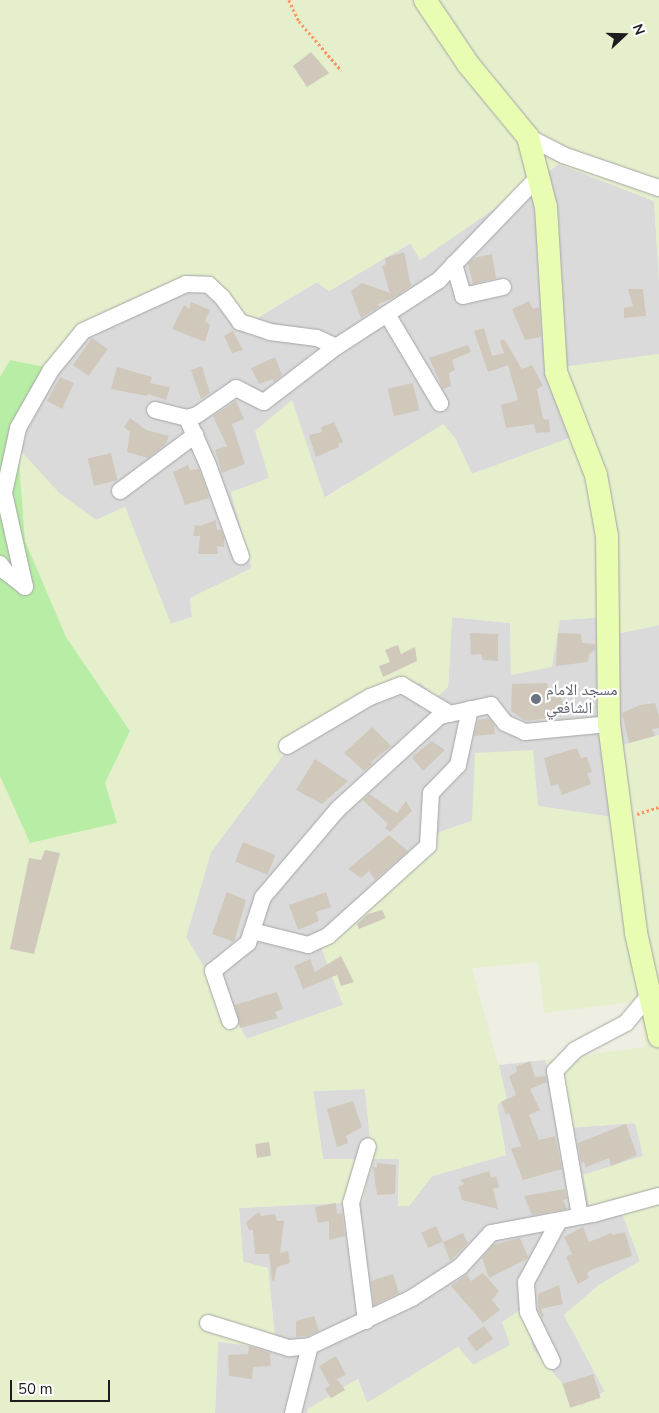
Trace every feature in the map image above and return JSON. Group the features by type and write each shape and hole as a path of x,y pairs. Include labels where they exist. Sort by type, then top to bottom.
{"street":[{"path":"425,0 468,64 528,137 563,155 659,188"},
{"path":"528,137 546,207 556,372 596,475 607,536 609,724 636,933 659,1036"},
{"path":"155,410 187,418 197,415 236,388 264,402 336,347 439,280 538,177"},
{"path":"454,264 463,296 503,287"},
{"path":"0,564 6,572 25,587 4,493 18,428 51,370 84,331 186,284 209,285 222,297 240,322 270,332 317,338 336,347"},
{"path":"387,314 440,403"},
{"path":"187,418 241,556"},
{"path":"120,491 195,435"},
{"path":"288,746 370,697 402,685 450,714"},
{"path":"230,1021 213,972 248,943 263,897 338,809 440,716 491,705 505,723 525,732 609,724"},
{"path":"252,931 308,945 328,936 428,846 431,794 458,765 470,709"},
{"path":"580,1216 555,1071 574,1050 626,1023 650,996"},
{"path":"366,1321 351,1203 368,1146"},
{"path":"208,1323 289,1348 310,1346 412,1298 460,1268 491,1234 559,1221 659,1196"},
{"path":"552,1361 528,1312 526,1282 559,1221"},
{"path":"293,1413 310,1346"}],"path":[{"path":"289,0 299,21 341,70"},
{"path":"621,818 659,807"}],"shaded area":[{"path":"559,164 654,201 659,278 659,354 561,368 581,434 472,474 455,438 344,485 324,498 291,401 269,478 231,493 252,568 190,598 192,617 170,624 125,507 96,520 59,493 18,448 45,367 71,340 194,285 249,323 317,282 329,291 411,243 420,260"},
{"path":"620,616 621,633 659,625 659,735 609,749 611,817 538,806 472,821 440,832 343,1005 247,1039 186,937 211,852 293,742 341,710 420,682 436,698 448,687 452,617 510,623 511,675 560,620"},
{"path":"545,1060 566,1128 636,1123 643,1156 583,1175 621,1210 640,1261 599,1285 564,1315 605,1391 581,1406 533,1349 524,1307 511,1345 473,1365 458,1347 367,1403 358,1379 309,1409 307,1413 215,1413 218,1341 276,1349 268,1268 243,1262 239,1208 362,1201 372,1159 399,1159 398,1205 409,1206 432,1176 506,1155 497,1105 506,1098 499,1065"},
{"path":"365,1089 372,1159 323,1159 313,1091"}],"green space":[{"path":"0,0 659,0 659,278 654,201 559,164 420,260 410,243 329,291 316,282 249,323 219,305 194,285 71,340 45,367 10,360 0,377"},
{"path":"659,354 659,625 620,633 620,616 560,620 552,667 511,675 510,623 452,617 448,687 436,698 420,682 341,710 293,742 211,852 186,937 247,1039 343,1005 320,945 428,856 440,832 472,821 475,753 533,750 538,806 611,817 609,749 659,735 659,1413 307,1413 308,1409 357,1379 367,1403 458,1347 473,1365 510,1345 502,1322 524,1307 533,1349 581,1406 605,1392 564,1315 599,1285 640,1261 621,1210 592,1220 583,1175 643,1156 635,1123 566,1128 545,1060 645,1047 640,1001 544,1013 538,962 472,968 507,1098 497,1105 506,1155 432,1176 409,1206 398,1206 399,1159 373,1159 362,1202 239,1208 243,1262 268,1268 276,1349 218,1342 215,1413 0,1413 0,776 30,843 116,823 105,783 130,731 66,637 25,542 18,448 59,493 96,520 125,507 171,624 192,617 190,598 252,568 231,492 269,478 255,431 292,400 325,498 443,424 455,438 472,474 580,434 561,367","holes":["365,1089 372,1159 323,1159 313,1091"]},
{"path":"10,360 45,367 18,448 25,541 66,637 130,731 105,783 117,823 30,843 0,776 0,377"}],"building":[{"path":"311,52 329,73 307,87 293,66"},
{"path":"404,252 411,286 393,298 378,304 379,307 361,318 351,291 362,283 390,293 382,266 386,264 385,258"},
{"path":"492,254 496,278 473,284 468,264 474,258"},
{"path":"628,289 643,289 646,316 624,318 624,308 633,306"},
{"path":"529,301 533,309 539,307 541,337 525,340 512,309"},
{"path":"191,302 210,310 205,321 210,325 205,342 172,329 184,305 189,309"},
{"path":"484,328 492,356 504,353 500,341 504,339 522,369 532,365 543,386 537,389 543,419 549,420 550,432 536,433 534,424 506,428 501,405 518,400 508,365 488,372 474,331"},
{"path":"233,331 243,350 232,353 224,336"},
{"path":"92,338 108,349 89,376 73,365"},
{"path":"468,345 471,352 452,360 455,370 449,373 451,386 443,389 429,358"},
{"path":"275,357 282,375 274,382 273,379 259,384 251,368"},
{"path":"202,366 210,393 201,399 191,370"},
{"path":"117,367 152,377 150,383 170,387 166,400 148,394 147,396 111,389"},
{"path":"60,377 74,383 62,409 47,401"},
{"path":"413,383 419,410 394,416 388,389"},
{"path":"236,401 244,419 232,424 245,464 222,473 215,450 227,446 213,416"},
{"path":"130,418 146,430 169,436 165,445 148,458 127,452 130,432 124,427"},
{"path":"334,422 343,442 338,444 339,447 316,457 309,435 322,432 321,427"},
{"path":"111,453 117,480 94,486 88,458"},
{"path":"188,465 190,470 199,469 209,498 185,505 173,472"},
{"path":"216,520 217,530 221,530 224,537 224,547 217,546 218,554 198,554 200,536 193,536 195,525 200,526"},
{"path":"470,633 498,634 498,661 483,660 481,654 471,655"},
{"path":"558,633 581,634 582,643 595,644 595,650 589,654 588,662 556,666"},
{"path":"398,645 401,654 415,647 417,661 383,677 379,666 390,662 385,650"},
{"name":"مسجد الامام الشافعي","path":"547,683 550,695 558,694 564,703 560,709 552,710 548,718 526,721 511,711 512,684"},
{"path":"655,703 659,716 659,728 652,729 655,736 629,743 622,713 640,705"},
{"path":"489,718 494,725 495,734 474,736 478,720"},
{"path":"372,727 391,746 370,763 372,764 364,771 344,753"},
{"path":"432,741 445,750 423,771 412,757"},
{"path":"577,748 581,758 587,757 592,772 587,773 591,784 562,795 558,784 551,786 544,758"},
{"path":"315,759 348,781 322,804 296,790"},
{"path":"369,794 397,813 406,801 412,811 390,832 385,828 388,824 363,800"},
{"path":"389,835 408,851 375,880 369,871 361,878 348,869"},
{"path":"243,842 275,855 268,875 235,861"},
{"path":"45,850 60,853 34,954 10,949 29,858 41,860"},
{"path":"227,892 246,900 234,942 212,934"},
{"path":"326,892 331,907 316,912 319,921 298,930 289,905"},
{"path":"382,910 386,918 359,929 357,924 368,914"},
{"path":"341,956 354,982 341,986 337,975 303,989 294,966 310,959 315,972"},
{"path":"277,992 283,1009 275,1012 278,1018 240,1028 235,1005"},
{"path":"530,1061 535,1077 546,1076 547,1082 530,1089 540,1110 529,1115 539,1140 555,1136 562,1169 523,1180 511,1149 521,1146 509,1113 506,1115 501,1102 516,1095 509,1076 517,1072 516,1067"},
{"path":"353,1101 362,1127 346,1136 348,1143 337,1147 327,1109"},
{"path":"626,1124 637,1155 611,1166 609,1158 586,1167 584,1162 581,1163 578,1143"},
{"path":"269,1142 271,1156 257,1158 255,1144"},
{"path":"377,1163 396,1165 395,1194 377,1195 373,1167 377,1168"},
{"path":"489,1171 491,1178 496,1176 499,1187 493,1189 498,1209 462,1200 458,1187 464,1184 460,1180"},
{"path":"565,1189 567,1199 563,1200 567,1209 532,1215 524,1196"},
{"path":"336,1203 337,1214 342,1213 345,1236 329,1240 329,1221 318,1223 315,1207"},
{"path":"259,1212 261,1216 275,1214 277,1221 284,1221 280,1253 288,1251 290,1263 277,1267 274,1281 272,1280 269,1254 255,1254 253,1230 249,1230 246,1222"},
{"path":"436,1226 443,1242 428,1248 421,1233"},
{"path":"583,1227 589,1242 611,1233 612,1235 625,1232 632,1256 593,1269 587,1273 589,1278 578,1284 566,1257 572,1254 564,1237"},
{"path":"463,1233 468,1243 450,1261 443,1242"},
{"path":"520,1238 528,1257 527,1259 489,1278 482,1258 493,1245"},
{"path":"483,1273 499,1291 492,1300 500,1310 483,1323 451,1286 467,1274 471,1281"},
{"path":"393,1274 399,1293 374,1305 371,1281"},
{"path":"559,1285 563,1304 541,1309 544,1316 542,1317 538,1309 538,1294"},
{"path":"314,1316 319,1331 307,1336 296,1337 296,1321"},
{"path":"484,1326 493,1339 476,1351 467,1338"},
{"path":"249,1346 270,1353 271,1366 253,1367 252,1379 229,1376 228,1355 248,1354"},
{"path":"336,1356 346,1375 337,1379 345,1390 331,1398 325,1389 330,1386 319,1366"},
{"path":"593,1374 601,1398 570,1408 563,1384"}],"place":[{"name":"مسجد الامام الشافعي","path":"536,699"}]}
